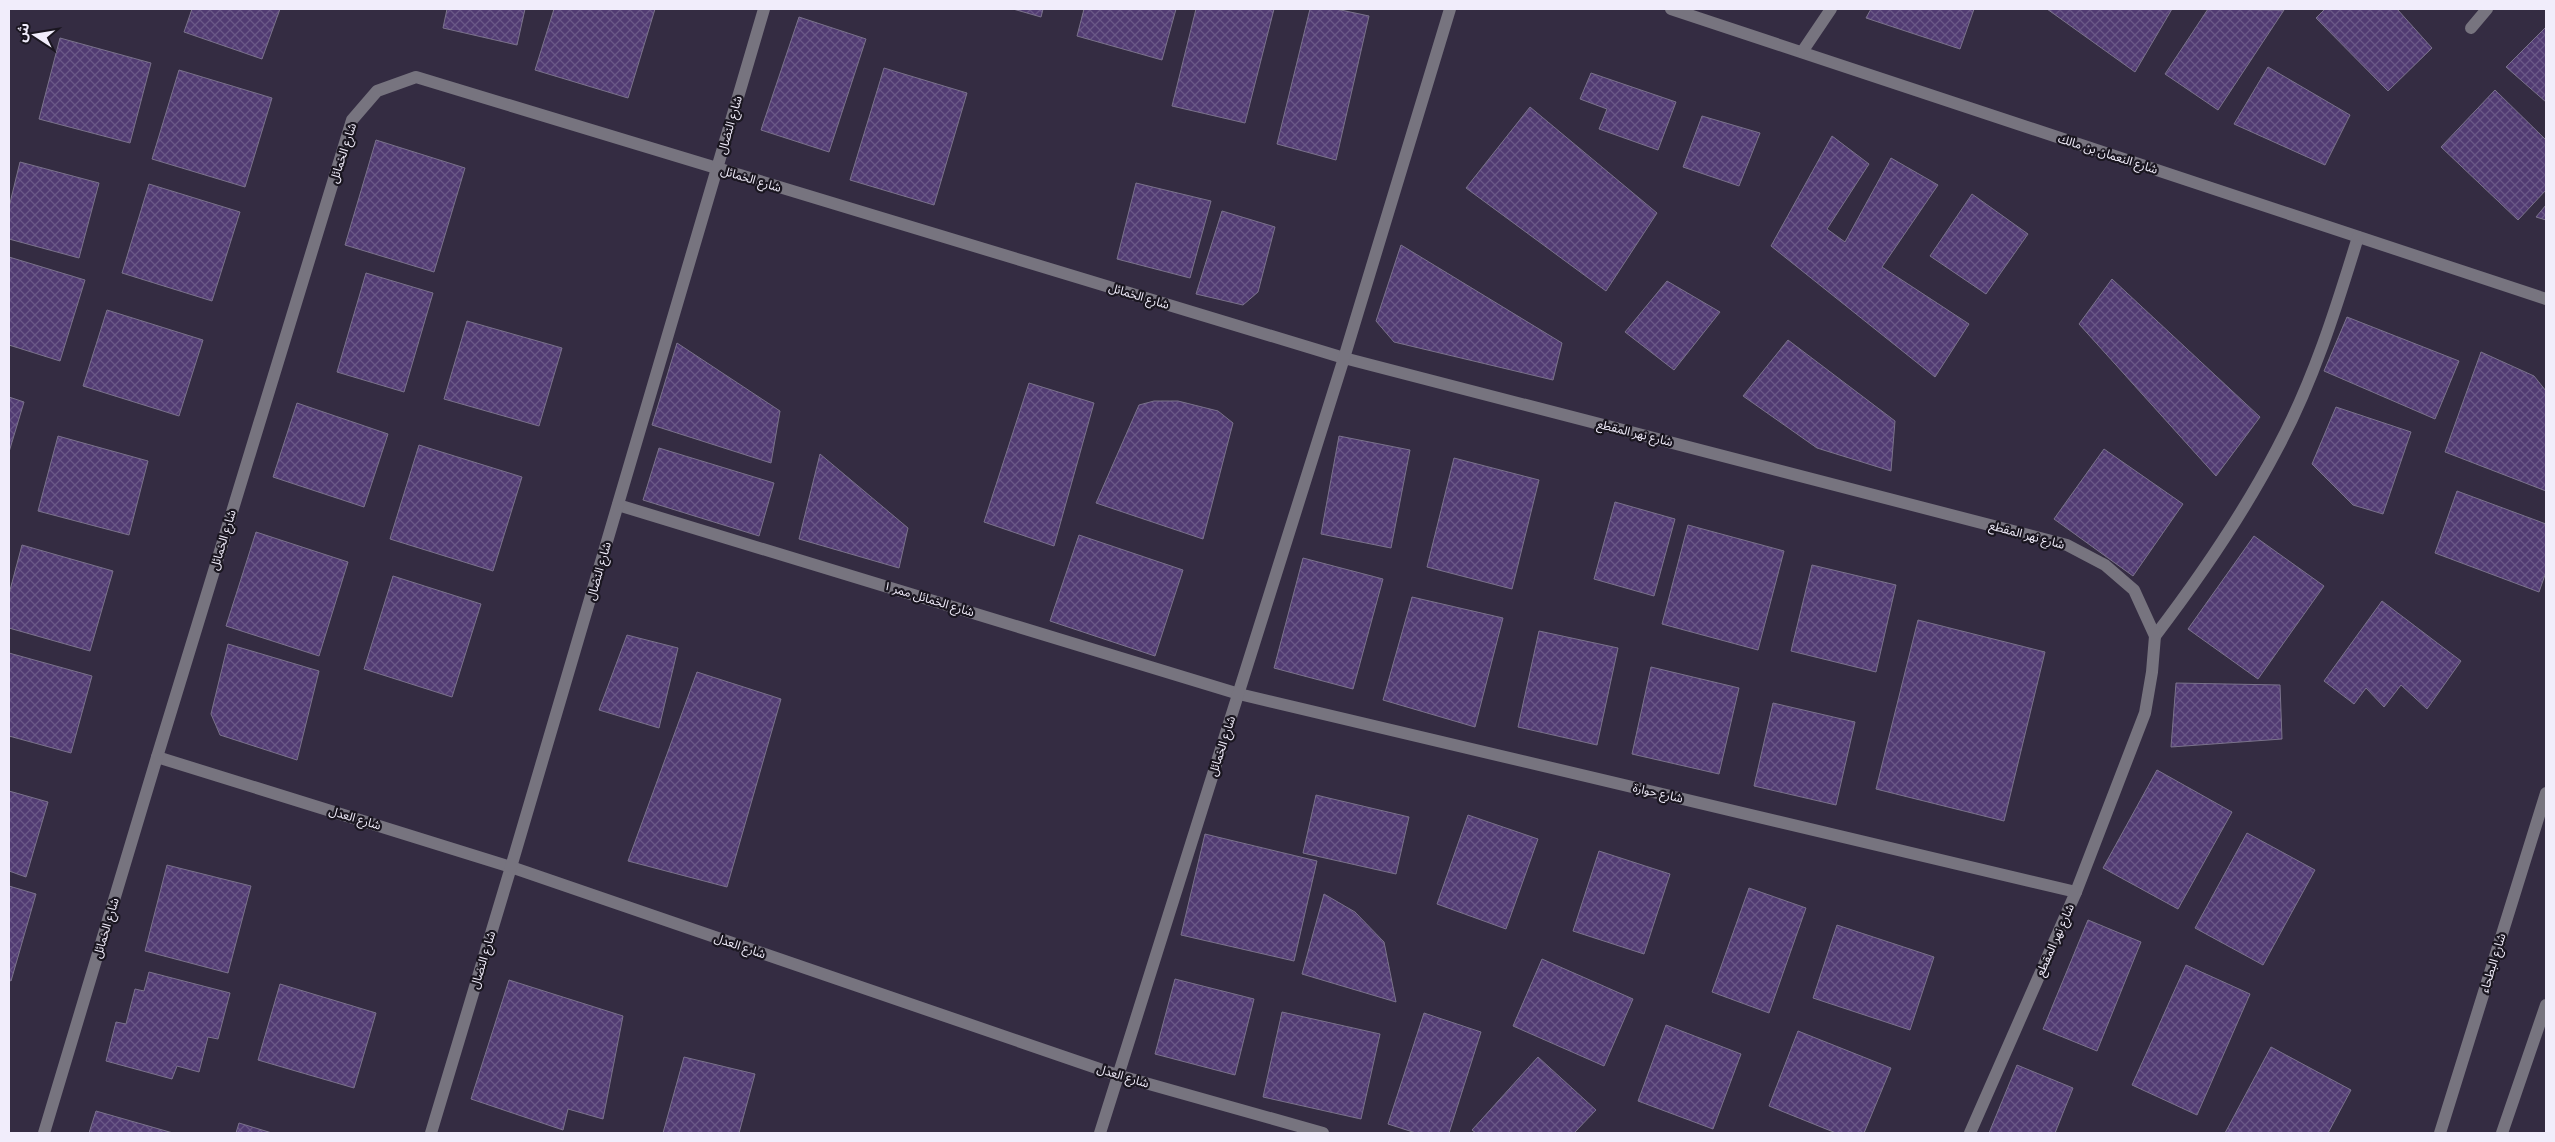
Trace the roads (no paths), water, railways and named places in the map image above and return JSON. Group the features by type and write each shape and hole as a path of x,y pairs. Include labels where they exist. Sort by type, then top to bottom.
{"street":[{"name":"شارع النضال","path":"431,1133 764,9"},
{"name":"شارع الخمائل","path":"1100,1133 1344,358 1450,9"},
{"name":"شارع النعمان بن مالك","path":"1671,9 2546,299"},
{"path":"1802,52 1831,9"},
{"path":"2471,28 2487,9"},
{"name":"شارع الخمائل","path":"44,1133 157,756 352,120 377,91 416,76 1344,358"},
{"path":"2154,636 2211,561 2242,514 2278,448 2320,353 2336,309 2358,236"},
{"name":"شارع نهر المقطع","path":"1344,358 2067,545 2105,565 2134,590 2154,636 2152,672 2145,713 2076,892 1970,1133"},
{"name":"شارع الخمائل ممر ١","path":"618,505 1239,694"},
{"name":"شارع حوارة","path":"1239,694 2076,892"},
{"name":"شارع العدل","path":"157,756 511,867 1117,1076 1323,1133"},
{"name":"شارع البطحاء","path":"2440,1133 2546,793"},
{"path":"2502,1133 2546,1005"}]}
